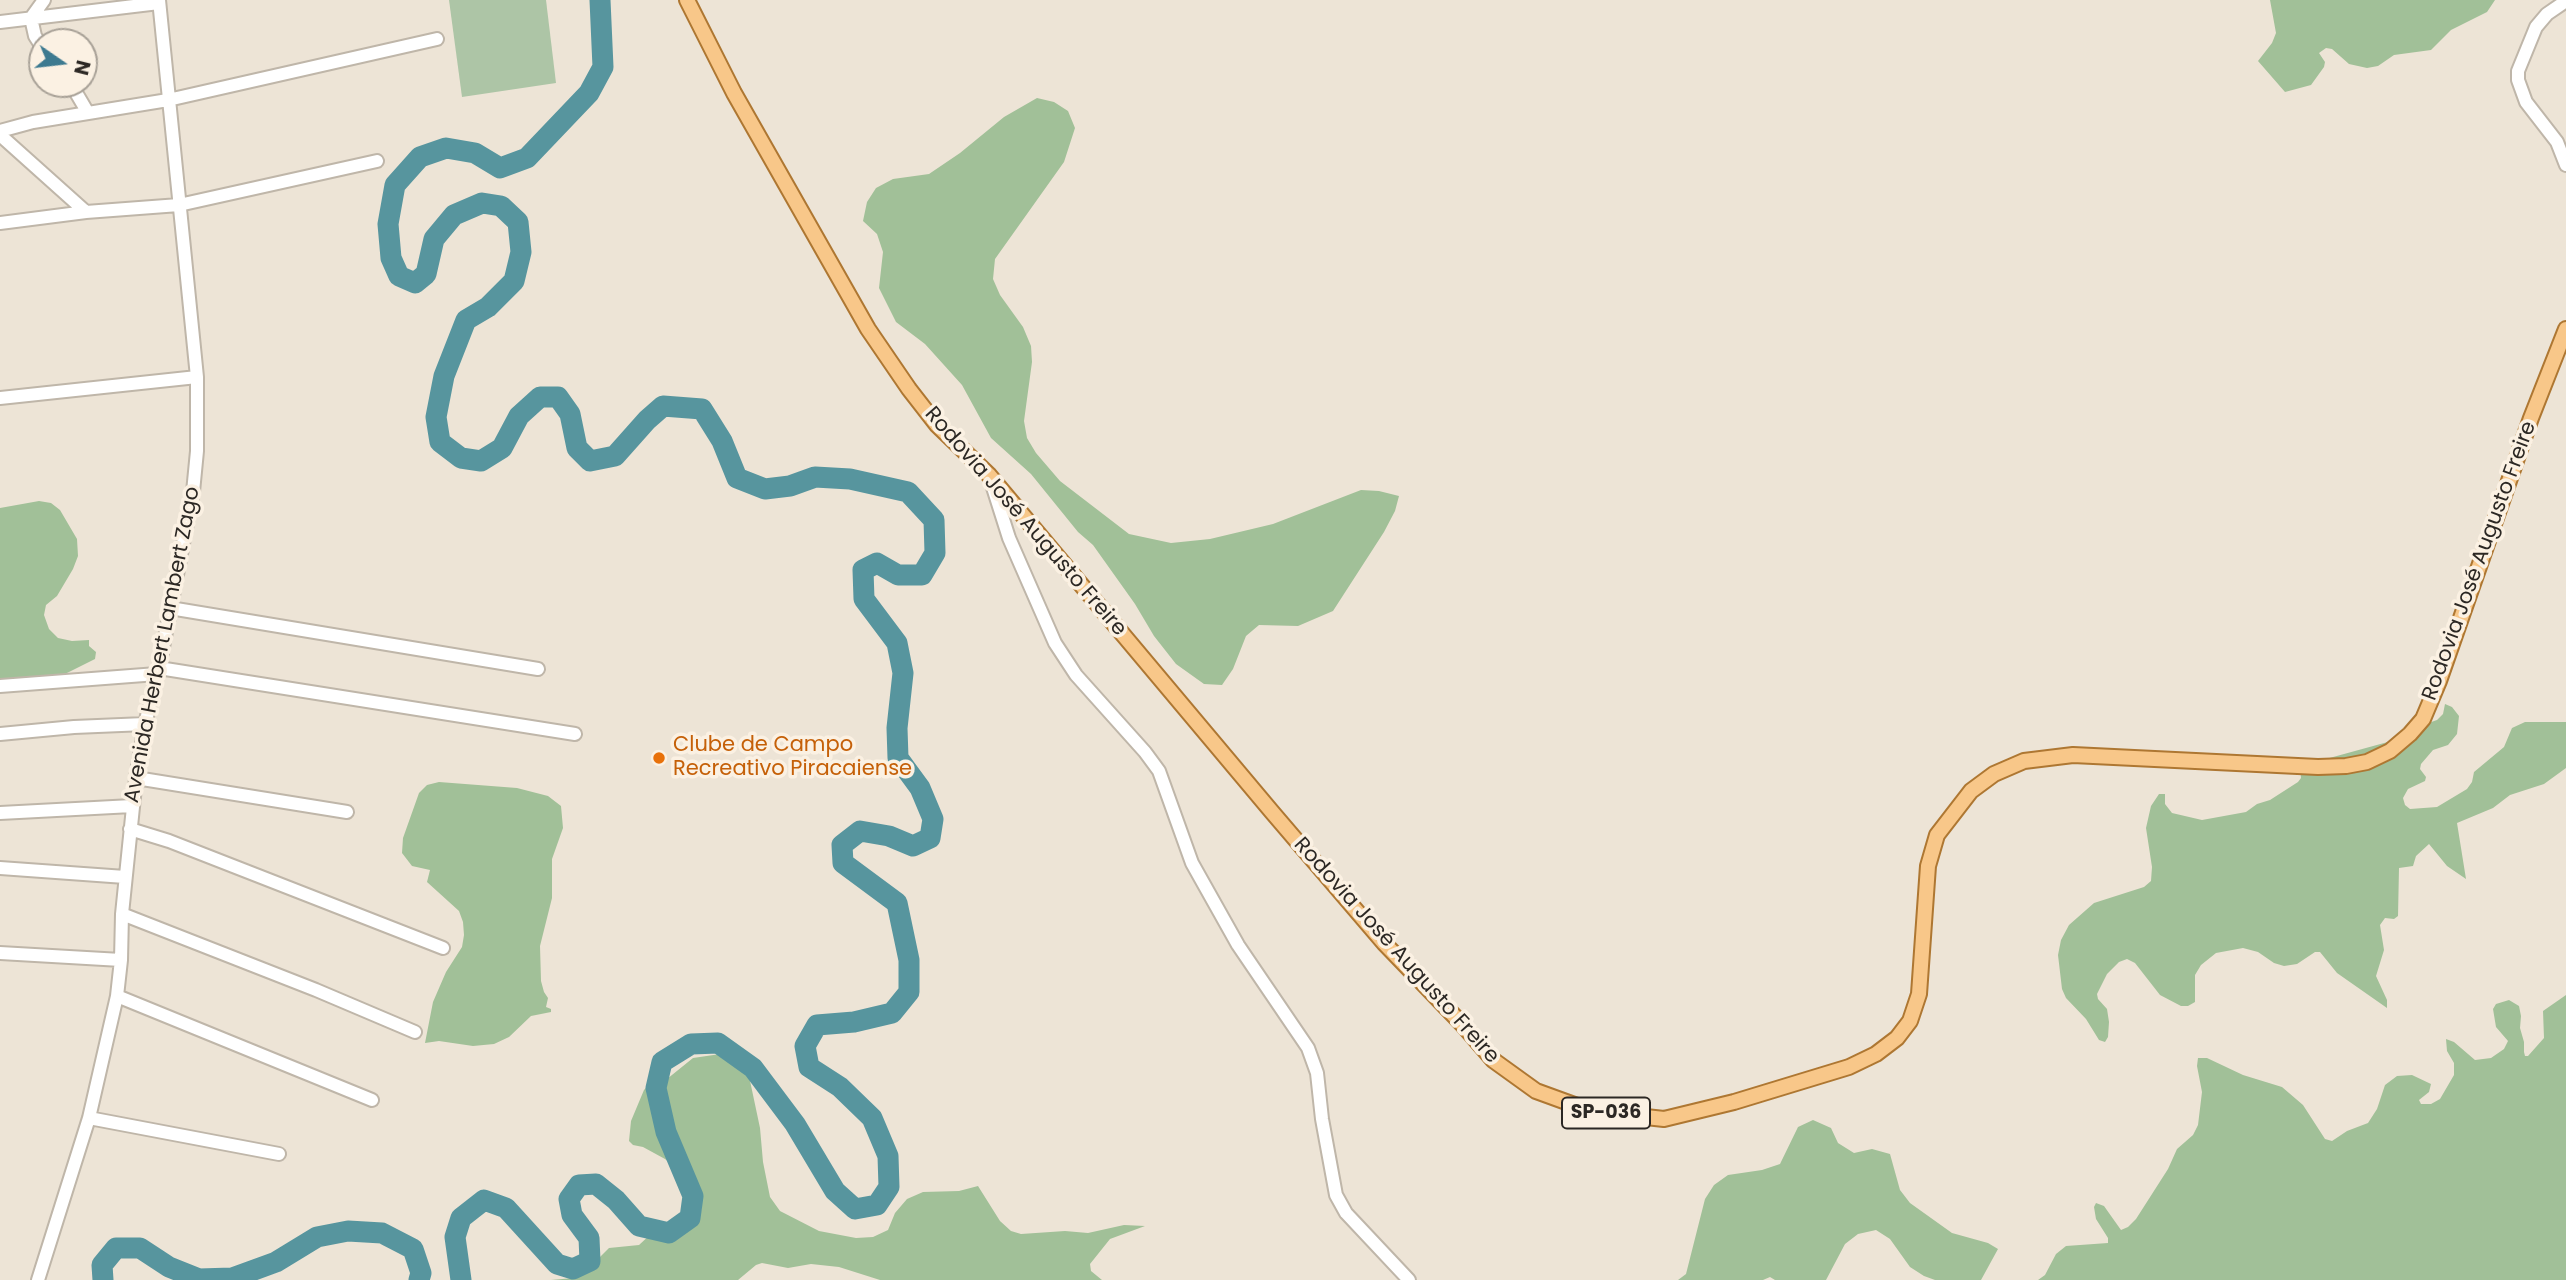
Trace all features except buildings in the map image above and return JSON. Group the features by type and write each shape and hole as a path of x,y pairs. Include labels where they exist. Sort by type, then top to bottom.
{"main road":[{"name":"Rodovia José Augusto Freire","path":"687,0 734,93 868,329 937,425 989,474 1341,893 1493,1060 1536,1091 1591,1111 1664,1119 1734,1102 1849,1068 1877,1055 1897,1038 1910,1021 1919,994 1928,866 1937,835 1971,791 1994,774 2024,761 2073,755 2346,766 2367,762 2390,751 2423,719 2439,681 2526,431 2566,329"}],"street":[{"path":"33,28 31,18 44,0"},
{"path":"0,22 159,1"},
{"name":"Avenida Herbert Lambert Zago","path":"36,1280 89,1118 117,996 125,877 136,778 193,492 197,451 197,377 159,1"},
{"path":"2566,1 2547,13 2536,27 2518,71 2518,80 2526,102 2557,142 2566,166"},
{"path":"86,212 0,133 33,122 168,100 437,39"},
{"path":"79,98 88,113"},
{"path":"0,223 86,212 179,205 377,161"},
{"path":"0,398 197,377"},
{"path":"989,474 1009,538 1055,643 1076,675 1159,771 1192,863 1238,945 1308,1048 1317,1073 1322,1119 1336,1195 1346,1213 1409,1280"},
{"path":"170,608 538,669"},
{"path":"0,686 158,671 575,734"},
{"path":"0,734 145,724"},
{"path":"136,778 347,812"},
{"path":"0,813 132,806"},
{"path":"130,829 169,841 443,948"},
{"path":"0,868 125,877"},
{"path":"122,914 304,985 415,1032"},
{"path":"0,953 121,960"},
{"path":"117,996 372,1100"},
{"path":"89,1118 279,1154"}],"green space":[{"path":"449,0 546,0 556,83 462,97"},
{"path":"2270,0 2495,0 2487,12 2451,30 2431,50 2394,55 2378,66 2367,68 2349,64 2332,49 2326,48 2319,53 2325,62 2324,67 2311,85 2285,92 2258,61 2276,33"},
{"path":"1037,98 1054,102 1068,111 1075,128 1064,162 995,259 993,279 1000,295 1023,327 1031,346 1032,362 1024,421 1027,438 1060,481 1129,534 1171,543 1210,539 1273,524 1361,490 1399,496 1384,532 1333,611 1298,626 1259,625 1246,636 1233,669 1222,685 1204,684 1176,664 1093,545 1078,532 1031,474 991,438 962,385 925,344 896,322 879,288 883,252 877,234 863,221 867,202 876,188 893,179 929,174 1004,117"},
{"path":"39,501 51,503 60,510 77,539 78,556 57,596 46,605 44,615 49,629 58,638 89,640 89,646 96,652 95,659 53,680 0,690 0,508"},
{"path":"2445,704 2452,707 2459,716 2457,734 2448,745 2433,750 2421,764 2420,769 2426,777 2425,781 2408,789 2403,798 2410,809 2437,807 2467,789 2474,772 2504,747 2512,728 2525,722 2566,722 2566,768 2544,784 2510,795 2493,808 2457,823 2466,879 2447,866 2429,844 2416,856 2413,866 2399,868 2398,916 2394,919 2385,918 2380,925 2384,950 2376,976 2387,1000 2387,1008 2337,973 2320,952 2315,952 2297,964 2284,966 2258,952 2243,948 2216,953 2201,965 2195,975 2195,1002 2188,1006 2181,1006 2160,995 2135,963 2127,959 2119,962 2107,974 2097,994 2107,1009 2109,1022 2108,1037 2105,1042 2099,1040 2062,989 2058,955 2061,940 2069,925 2094,903 2144,887 2151,881 2152,867 2146,828 2151,806 2159,794 2165,794 2165,804 2172,813 2202,820 2246,812 2298,782 2301,778 2300,768 2304,765 2395,740 2437,720 2443,714"},
{"path":"439,782 517,788 548,796 561,806 563,828 552,859 552,898 540,946 541,981 548,998 546,1007 551,1009 551,1012 531,1016 509,1037 494,1044 473,1046 439,1041 425,1043 433,1002 446,972 462,947 464,935 459,911 427,882 430,870 412,866 402,853 403,838 419,793 427,785"},
{"path":"2566,995 2566,1280 2038,1280 2045,1275 2056,1254 2066,1246 2108,1243 2108,1238 2096,1219 2096,1203 2104,1206 2121,1230 2136,1219 2168,1169 2177,1149 2193,1135 2198,1125 2202,1092 2198,1058 2207,1058 2243,1075 2282,1087 2303,1105 2325,1139 2332,1141 2347,1131 2368,1123 2377,1109 2385,1085 2397,1076 2412,1075 2431,1084 2429,1092 2419,1100 2421,1104 2431,1104 2440,1099 2454,1075 2454,1063 2447,1051 2446,1039 2454,1042 2475,1060 2491,1058 2504,1049 2508,1041 2496,1027 2493,1009 2496,1004 2509,1000 2519,1006 2524,1052 2525,1056 2528,1056 2544,1038 2543,1011"},
{"path":"734,1052 749,1076 770,1197 780,1211 819,1231 856,1238 873,1237 888,1230 895,1213 907,1199 923,1192 959,1191 978,1186 1000,1221 1011,1231 1021,1234 1065,1231 1088,1233 1124,1225 1145,1226 1110,1239 1090,1264 1091,1271 1102,1280 880,1280 839,1267 811,1264 788,1268 762,1263 738,1280 551,1280 574,1278 589,1268 609,1248 639,1245 652,1233 669,1233 696,1221 702,1202 692,1181 665,1159 643,1147 633,1145 629,1141 631,1121 644,1090 653,1080 667,1079 693,1058"},
{"path":"1813,1120 1831,1128 1838,1143 1854,1153 1872,1149 1890,1154 1900,1190 1910,1203 1952,1233 1988,1243 1998,1249 1981,1280 1935,1280 1924,1276 1910,1267 1890,1239 1876,1230 1858,1234 1845,1244 1826,1280 1775,1280 1770,1277 1763,1280 1678,1280 1686,1274 1705,1199 1714,1185 1728,1175 1762,1170 1780,1164 1798,1127"}],"waterway":[{"path":"461,1280 455,1237 461,1218 484,1200 506,1208 557,1264 573,1269 590,1261 589,1238 572,1215 569,1199 579,1185 596,1184 616,1200 639,1226 669,1233 690,1218 693,1196 666,1132 656,1088 662,1062 691,1044 718,1043 753,1068 795,1124 835,1191 855,1209 877,1205 889,1187 888,1156 872,1118 840,1087 809,1067 805,1046 817,1025 854,1022 892,1013 909,992 909,960 897,903 843,863 842,845 860,831 889,836 913,846 930,838 933,819 920,788 898,758 897,728 903,673 897,643 864,599 863,570 877,563 898,575 922,575 935,553 934,520 908,492 850,479 815,477 790,486 765,489 737,478 722,441 702,409 663,406 615,456 590,461 577,448 570,414 558,397 540,397 519,416 502,448 481,461 461,458 440,442 436,417 444,376 466,320 488,307 514,281 521,252 518,222 501,206 482,203 454,215 434,239 426,274 415,283 399,276 391,258 388,224 395,185 420,157 446,148 475,153 500,168 527,158 589,93 603,67 600,0"},
{"path":"103,1280 102,1265 116,1248 140,1248 169,1267 199,1279 232,1278 276,1262 317,1237 348,1231 382,1233 413,1249 421,1273 419,1280"}],"place":[{"name":"Clube de Campo Recreativo Piracaiense","path":"659,758"}]}
